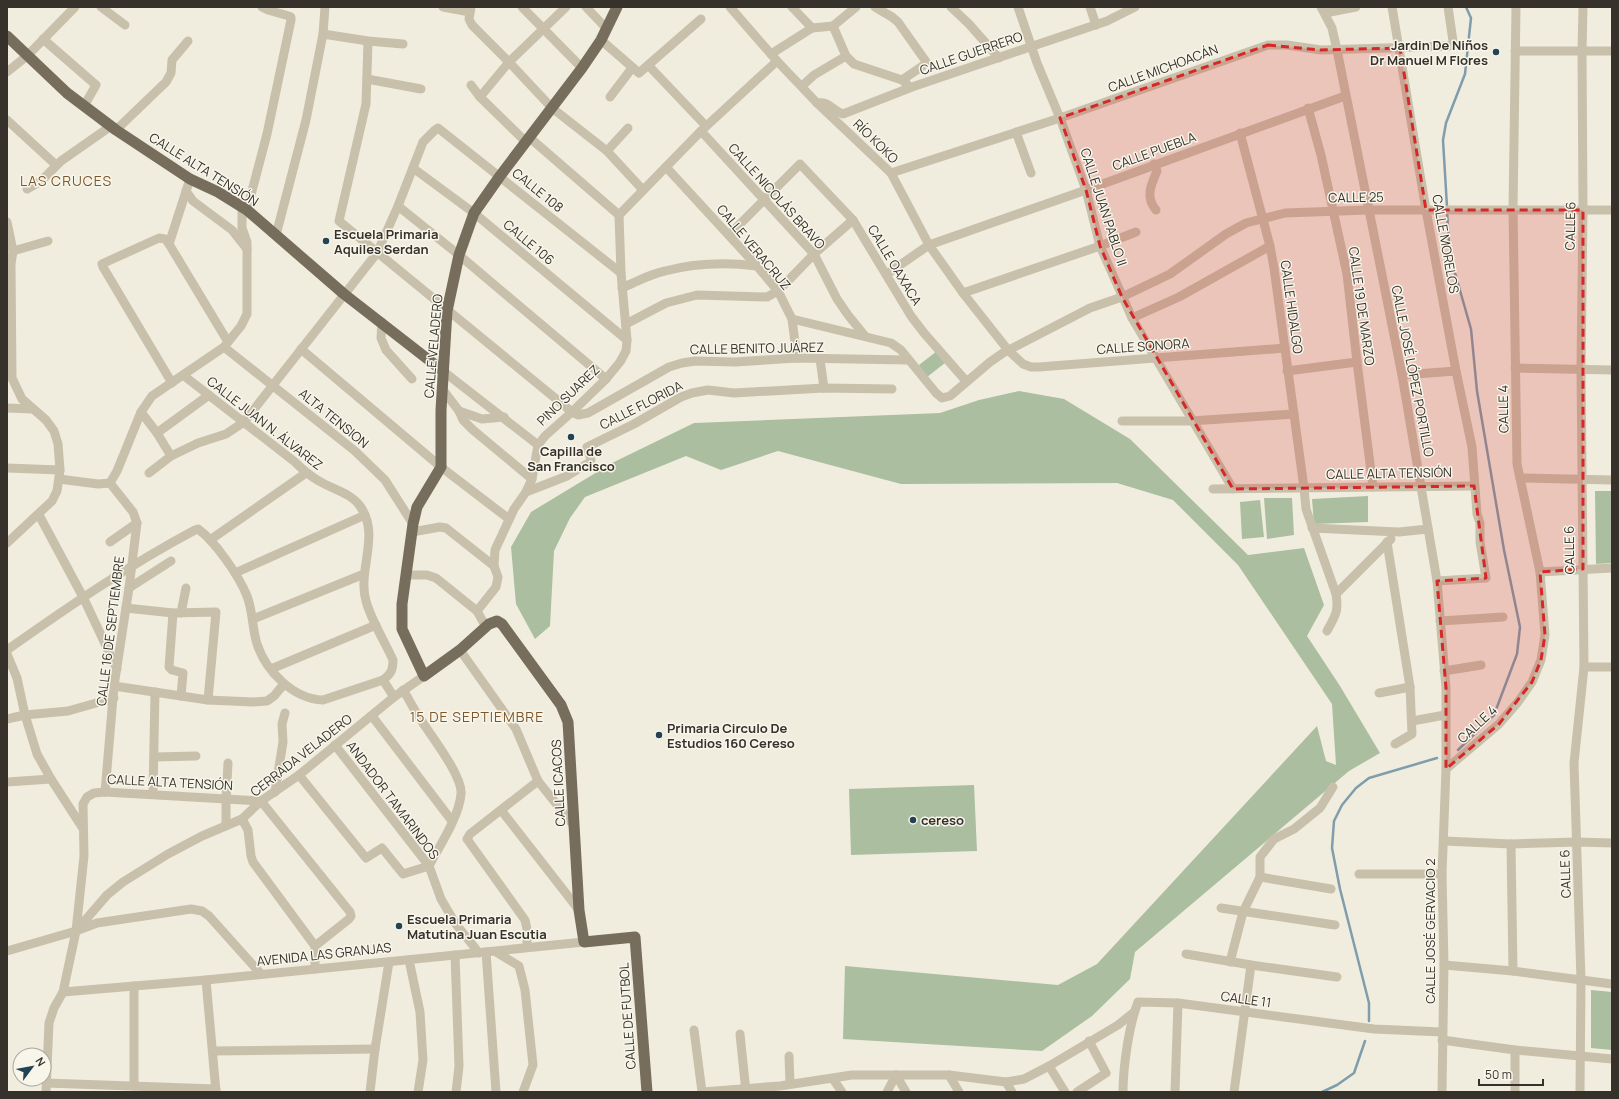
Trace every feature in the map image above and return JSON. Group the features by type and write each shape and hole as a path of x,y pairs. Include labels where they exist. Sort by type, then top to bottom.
{"main road":[{"name":"CALLE VELADERO","path":"441,467 441,410 448,311 459,255 474,213 500,176 582,68 601,40 617,7"},
{"name":"CALLE ALTA TENSIÓN","path":"7,36 67,93 114,128 190,179 218,192 245,208 344,294 382,322 443,371"},
{"path":"441,467 417,507 412,528 402,604 402,629 420,678 460,650 486,627"},
{"name":"CALLE ICACOS","path":"486,627 497,621 502,624 561,705 568,722 579,910 584,942"},
{"name":"AVENIDA LAS GRANJAS","path":"584,942 635,937"},
{"name":"CALLE DE FUTBOL","path":"635,937 647,1092"}],"street":[{"path":"7,72 27,56 75,7"},
{"path":"101,7 125,25"},
{"path":"110,483 117,471 141,412 152,396 226,344 242,326 247,314 247,242 242,228 245,208 267,134 291,20 289,16 262,7"},
{"path":"276,235 306,120 323,34 325,7"},
{"path":"443,7 470,13 472,25 552,108 606,151 643,190"},
{"path":"522,7 582,68"},
{"path":"480,97 509,62 542,28 566,7"},
{"path":"586,7 606,28"},
{"path":"792,7 812,28"},
{"path":"471,85 480,97 528,140 619,215 774,58 812,28 833,26 856,7"},
{"path":"875,7 898,22 927,63 902,80"},
{"path":"951,7 969,24 999,58"},
{"name":"CALLE JUAN PABLO II","path":"1018,7 1031,46 1060,118 1086,190 1100,246 1122,296 1132,318 1233,489"},
{"path":"1090,7 1096,25"},
{"name":"CALLE GUERRERO","path":"817,103 826,103 842,114 912,87 1096,25 1135,7"},
{"path":"1323,10 1356,7"},
{"name":"CALLE MORELOS","path":"1392,7 1426,210 1456,372 1472,447 1474,486 1480,530 1480,542 1486,578 1436,581"},
{"name":"CALLE MICHOACÁN","path":"891,173 1060,118 1268,45 1287,45 1321,50 1449,46 1452,44 1448,7"},
{"name":"CALLE 4","path":"1446,769 1499,724 1518,702 1532,682 1541,660 1545,634 1540,572 1517,464 1513,209 1516,7"},
{"name":"CALLE 6","path":"1580,1092 1581,980 1574,763 1584,667 1581,369 1583,7"},
{"name":"RÍO KOKO","path":"735,9 774,58 817,103 891,173 929,245 963,293 1008,350"},
{"name":"CALLE JOSÉ LÓPEZ PORTILLO","path":"1323,10 1332,28 1337,50 1402,375 1428,529 1436,581 1444,671 1446,769"},
{"path":"610,97 636,71 649,66 701,19"},
{"path":"833,26 846,56 854,64 902,80 912,87"},
{"path":"323,34 368,41 403,44"},
{"path":"43,39 96,85 84,106"},
{"path":"601,40 636,71"},
{"path":"28,189 41,181 56,165 114,128 166,82 171,72 172,60 188,41"},
{"path":"368,41 368,79 366,104 339,221 572,412"},
{"path":"1515,51 1612,51"},
{"path":"802,86 814,75 846,56"},
{"name":"CALLE NICOLÁS BRAVO","path":"649,66 764,200 814,254 837,299 865,336"},
{"path":"368,79 421,89"},
{"name":"CALLE PUEBLA","path":"887,274 929,245 1345,96"},
{"name":"CALLE 19 DE MARZO","path":"1308,108 1321,155 1347,274 1373,487"},
{"path":"7,120 56,165"},
{"name":"CALLE 108","path":"413,168 423,142 434,130 438,128 621,273"},
{"path":"606,151 628,128"},
{"path":"1016,132 1031,173"},
{"name":"CALLE HIDALGO","path":"1240,134 1270,246 1304,488"},
{"name":"CALLE OAXACA","path":"764,200 800,164 853,220 915,322 966,381"},
{"path":"1154,164 1157,171 1150,189 1150,198 1156,210"},
{"name":"CALLE VERACRUZ","path":"666,167 757,266 778,292 792,319 797,358"},
{"path":"149,473 171,456 198,443 226,434 244,422 274,386 301,349 377,253 413,168"},
{"name":"CALLE 106","path":"413,168 474,213 627,340"},
{"path":"167,242 190,179"},
{"path":"186,191 193,201 232,230 247,249"},
{"path":"729,235 764,200"},
{"path":"398,206 459,255 606,379"},
{"name":"CALLE 25","path":"908,360 936,394 942,398 950,396 966,381 1008,350 1090,308 1122,296 1170,274 1226,234 1246,224 1285,213 1333,210 1612,210"},
{"name":"PINO SUAREZ","path":"476,611 496,587 498,578 494,566 495,550 509,519 526,492 532,479 538,445 545,436 606,379 620,362 626,351 627,340 621,273 619,215"},
{"path":"626,324 666,303 697,295 766,297 778,292 814,254 853,220"},
{"path":"7,222 13,251 9,264 9,366 12,378 22,399 46,420 54,431 58,444 60,470 57,491 52,501 39,515 7,543"},
{"path":"963,293 1100,246 1136,232"},
{"path":"172,383 102,264 159,238 167,242 226,344"},
{"path":"13,251 48,240"},
{"path":"1132,318 1179,297 1270,246"},
{"path":"622,288 664,271 691,266 737,264 757,266"},
{"path":"792,319 891,342 901,350 908,360"},
{"path":"382,322 381,338 386,350 412,379"},
{"name":"ALTA TENSION","path":"226,344 274,386 355,451 385,480 412,528"},
{"name":"CALLE SONORA","path":"1008,350 1023,364 1031,367 1285,348"},
{"path":"301,349 441,467 509,519"},
{"name":"CALLE BENITO JUÁREZ","path":"572,412 578,415 588,413 669,367 682,363 696,361 735,362 797,358 908,360"},
{"path":"820,359 824,388"},
{"path":"1288,371 1357,362"},
{"path":"1515,368 1612,370"},
{"path":"443,371 538,445"},
{"path":"1402,375 1456,372"},
{"name":"CALLE JUAN N. ÁLVAREZ","path":"183,375 295,462 306,473 319,482 353,499 360,506 365,514 369,526 364,574 366,602 393,660 393,668 390,674 383,680"},
{"name":"CALLE FLORIDA","path":"526,492 567,476 591,460 587,447 634,424 681,397 708,390 734,393 824,388 892,389"},
{"path":"443,390 473,430 532,479"},
{"path":"157,433 209,395"},
{"path":"7,408 33,409"},
{"path":"459,411 482,419 504,417"},
{"path":"141,412 157,433 171,456"},
{"path":"1122,421 1191,420 1294,414"},
{"path":"7,468 60,470"},
{"path":"210,540 306,473"},
{"path":"1520,478 1612,480"},
{"path":"59,479 98,484 110,483"},
{"path":"110,483 133,512 137,522 110,542"},
{"name":"CALLE ALTA TENSIÓN","path":"1213,489 1474,486"},
{"path":"1304,488 1306,509 1336,594 1338,607 1327,631"},
{"path":"235,573 365,514"},
{"path":"39,515 83,597 117,669"},
{"name":"CALLE 16 DE SEPTIEMBRE","path":"106,792 114,686 129,588 137,522"},
{"path":"412,528 446,528 494,566"},
{"path":"1312,528 1399,532 1428,529"},
{"path":"7,650 131,565 198,529 210,540 235,573 247,596 253,618 257,643 263,658 271,670 284,684 300,694 315,700 323,700 383,680 394,697"},
{"path":"1336,594 1387,542 1399,532"},
{"path":"1387,542 1410,688 1412,721 1412,734 1395,744"},
{"path":"129,588 171,561"},
{"path":"1540,572 1612,568"},
{"path":"253,618 364,574"},
{"path":"406,575 427,575 436,578 476,611 486,627"},
{"path":"181,696 183,674 172,670 169,667 177,613 186,588"},
{"path":"126,608 177,613 216,612 208,700"},
{"path":"1440,621 1503,617"},
{"path":"271,670 376,625"},
{"path":"460,650 516,729 538,781 574,826"},
{"path":"7,654 16,678 37,754 51,779 82,827 84,856 76,931 63,992 54,1008 49,1023 48,1047"},
{"path":"1444,671 1481,665"},
{"path":"1584,667 1612,667"},
{"name":"CERRADA VELADERO","path":"76,931 107,895 123,882 168,854 226,825 242,819 260,801 299,775 394,697 420,678"},
{"path":"114,686 208,700 266,701 274,696 284,684"},
{"path":"1379,694 1410,688"},
{"path":"299,775 366,858 382,848 404,874 429,866 452,821 460,802 462,792 446,757 419,717 405,690"},
{"path":"153,794 156,692"},
{"path":"7,719 25,714 68,711 114,698"},
{"path":"275,792 283,742 282,724 285,713"},
{"path":"1412,721 1445,715"},
{"path":"372,716 452,821"},
{"name":"ANDADOR TAMARINDOS","path":"335,746 429,866 442,899 455,923 483,952"},
{"path":"154,757 196,756"},
{"path":"226,825 228,763"},
{"name":"CALLE JOSÉ GERVACIO 2","path":"1442,1092 1444,965 1442,874 1446,769"},
{"path":"7,782 51,779"},
{"path":"523,948 528,929 525,920 467,839 470,834 538,781"},
{"path":"1230,962 1243,912 1260,877 1260,857 1274,839 1294,829 1320,808 1333,787"},
{"name":"CALLE ALTA TENSIÓN","path":"82,827 83,804 87,797 94,793 106,792 153,794 226,800 260,801"},
{"path":"260,801 350,912 351,916 349,919 315,946"},
{"path":"501,810 579,910"},
{"path":"242,819 248,830 250,856 253,862 315,946 316,969"},
{"path":"1444,841 1511,844 1577,842 1612,843"},
{"path":"1511,844 1513,971"},
{"path":"1359,874 1442,874"},
{"path":"1260,877 1331,889"},
{"path":"1221,908 1335,925"},
{"path":"7,951 76,931 97,923 191,909 202,911 209,916 261,974"},
{"name":"AVENIDA LAS GRANJAS","path":"63,992 206,980 584,942"},
{"path":"499,951 519,966 522,978 533,1065 523,1092"},
{"path":"483,952 496,1092"},
{"path":"1186,954 1251,966 1337,977"},
{"path":"455,955 459,1066 456,1092"},
{"path":"409,960 420,1020 423,1060 418,1092"},
{"path":"370,1092 375,1049 389,962"},
{"path":"1444,965 1513,971 1612,984"},
{"path":"1234,1092 1251,966"},
{"path":"46,1087 216,1091 206,980"},
{"path":"130,1088 134,986"},
{"name":"CALLE 11","path":"1134,1013 1138,1002 1178,1003 1374,1029 1442,1036 1515,1050 1612,1059"},
{"path":"1175,1092 1178,1003"},
{"path":"694,1030 702,1092 780,1089 790,1084 833,1079 852,1075 949,1075 1006,1082 1024,1079 1049,1066 1118,1025 1134,1013"},
{"path":"1123,1092 1123,1077 1134,1013"},
{"path":"740,1034 746,1090"},
{"path":"1077,1092 1106,1073 1088,1042"},
{"path":"213,1051 375,1049"},
{"path":"1515,1050 1515,1092"},
{"path":"789,1056 790,1084"},
{"path":"1049,1066 1065,1092"},
{"path":"887,1092 896,1075"},
{"path":"896,1075 906,1092"},
{"path":"949,1075 959,1092"},
{"path":"833,1079 842,1092"},
{"path":"1006,1082 1012,1092"}],"highlighted area":[{"path":"1268,45 1321,50 1400,48 1426,210 1583,210 1583,569 1540,572 1545,635 1541,660 1532,682 1499,724 1446,769 1446,688 1437,581 1486,578 1474,486 1233,489 1122,297 1100,246 1086,190 1060,118"}],"green space":[{"path":"937,351 945,363 927,377 919,365"},
{"path":"1019,391 1064,399 1130,439 1248,555 1304,548 1324,605 1307,636 1340,686 1380,753 1349,771 1135,952 1130,979 1092,1016 1042,1051 843,1039 845,966 1058,985 1097,964 1317,726 1326,761 1336,765 1332,704 1238,565 1173,500 1117,483 901,484 778,451 721,470 686,456 585,497 570,518 554,551 550,626 535,639 516,604 511,547 531,512 612,463 694,423 940,413 979,400"},
{"path":"1595,491 1612,491 1612,563 1596,564"},
{"path":"1368,496 1368,522 1314,524 1312,499"},
{"path":"1264,498 1292,498 1294,535 1267,539"},
{"path":"1260,500 1264,537 1242,539 1240,502"},
{"name":"cereso","path":"974,785 977,851 851,855 849,789"},
{"path":"1591,990 1612,992 1612,1050 1591,1048"}],"waterway":[{"path":"1447,207 1443,140 1446,123 1465,74 1471,18 1466,7"},
{"path":"1447,212 1449,243 1455,273 1471,329 1477,391 1504,550 1520,627 1517,654 1494,715 1458,750"},
{"path":"1369,1021 1369,1003 1340,889 1332,848 1334,821 1342,805 1356,788 1369,778 1437,758"},
{"path":"1322,1092 1337,1085 1354,1073 1365,1041"}],"place":[{"name":"Jardin De Niños Dr Manuel M Flores","path":"1496,52"},
{"name":"Escuela Primaria Aquiles Serdan","path":"326,241"},
{"name":"Capilla de San Francisco","path":"571,437"},
{"name":"Primaria Circulo De Estudios 160 Cereso","path":"659,735"},
{"name":"cereso","path":"913,820"},
{"name":"Escuela Primaria Matutina Juan Escutia","path":"399,926"}],"district":[{"name":"LAS CRUCES","path":"66,180"},
{"name":"15 DE SEPTIEMBRE","path":"477,716"}]}
